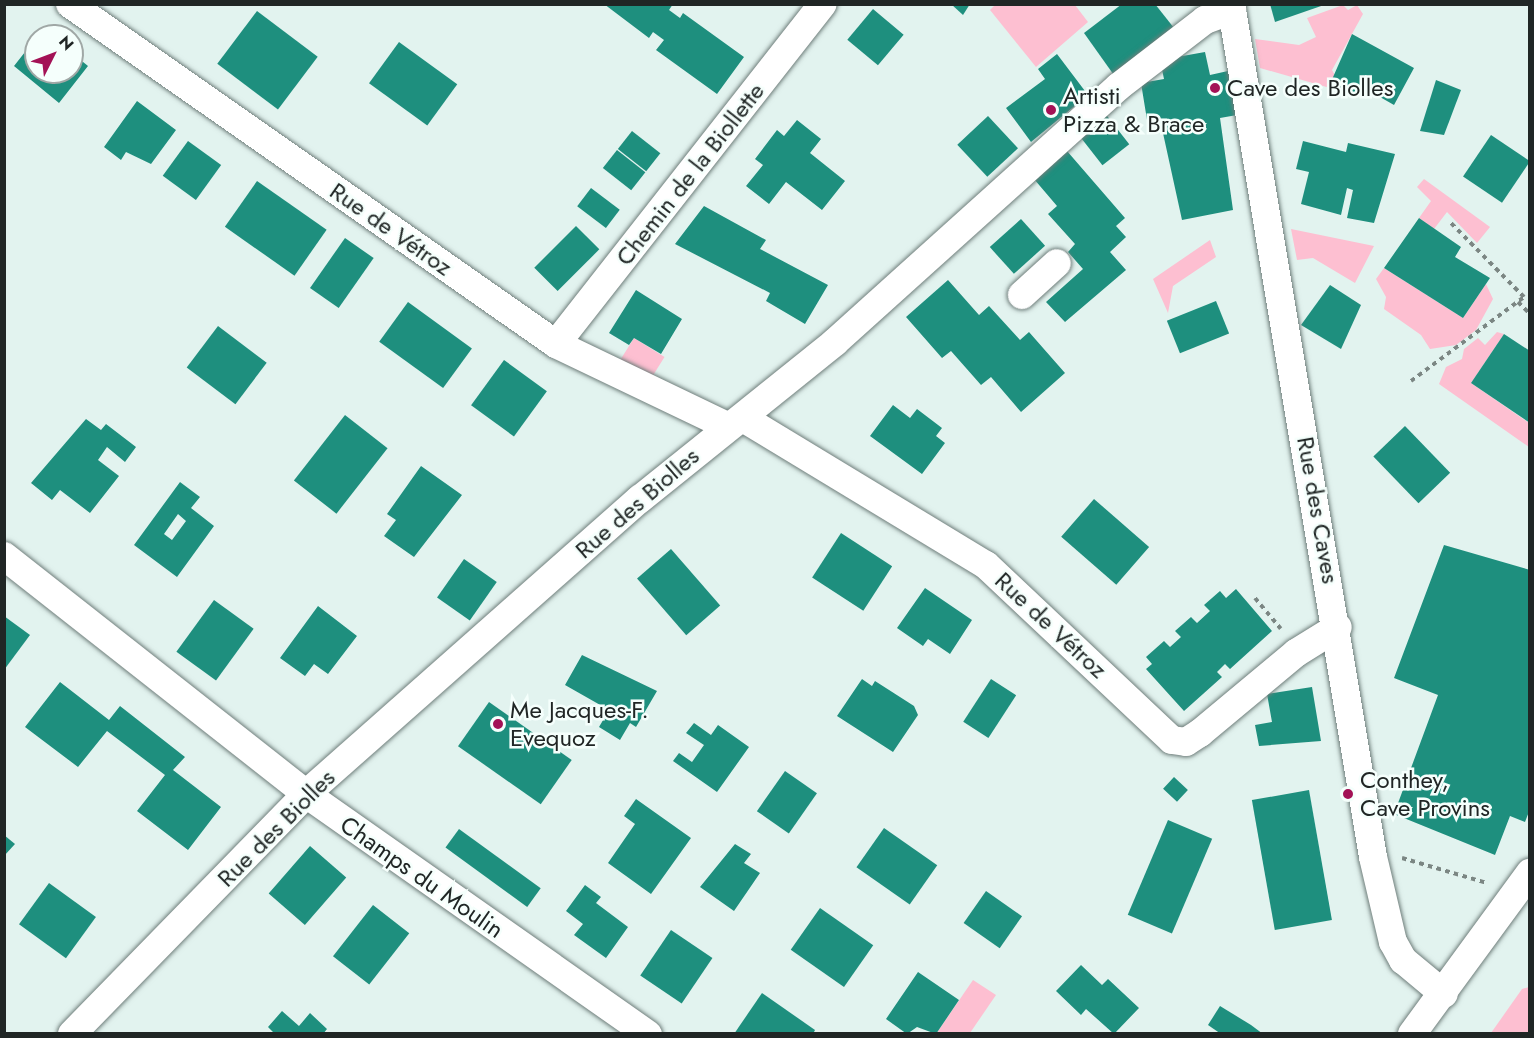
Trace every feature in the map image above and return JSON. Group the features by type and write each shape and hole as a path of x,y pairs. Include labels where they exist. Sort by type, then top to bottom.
{"street":[{"name":"Rue de Vétroz","path":"70,4 556,344 735,422 986,565 1172,740 1186,742 1200,733 1296,653 1338,627"},
{"name":"Chemin de la Biollette","path":"556,344 824,4"},
{"name":"Rue des Biolles","path":"72,1034 306,794 1118,87 1205,20 1232,7"},
{"name":"Rue des Caves","path":"1232,7 1338,627 1372,857 1393,942 1403,960 1444,994"},
{"path":"1022,295 1057,263"},
{"name":"Champs du Moulin","path":"4,556 306,794 648,1034"},
{"path":"1412,1034 1444,994 1530,873"}],"path":[{"path":"1411,381 1524,297 1449,221"},
{"path":"1518,302 1530,314"},
{"path":"1255,598 1282,628 1271,634"},
{"path":"1390,854 1496,886"}],"shaded area":[{"path":"996,4 1075,5 1088,22 1036,67 990,10"},
{"path":"1343,5 1348,10 1357,5 1363,14 1332,70 1344,92 1260,68 1255,39 1299,45 1316,37 1307,18"},
{"path":"1424,179 1490,227 1477,243 1447,212 1434,229 1419,218 1431,201 1417,187"},
{"path":"1291,229 1374,246 1355,283 1313,258 1297,260"},
{"path":"1210,240 1216,257 1173,286 1168,313 1153,279"},
{"path":"1384,268 1463,318 1486,284 1493,299 1476,330 1456,345 1430,349 1421,335 1384,309 1386,297 1376,279"},
{"path":"1497,332 1504,334 1471,383 1529,423 1529,447 1439,384 1446,367 1462,359 1464,349 1478,338 1485,345"},
{"path":"634,338 665,357 650,381 619,362"},
{"path":"973,980 996,995 970,1033 936,1034"},
{"path":"1529,987 1529,1033 1491,1033 1522,989"}],"building":[{"path":"604,4 673,4 669,10 680,18 683,13 744,57 717,94 656,50 664,40 653,32 649,38"},
{"path":"951,4 970,4 963,15"},
{"path":"1122,4 1155,4 1174,28 1116,78 1084,33"},
{"path":"1270,4 1324,4 1324,5 1275,22"},
{"path":"873,9 904,35 878,65 847,40"},
{"path":"257,11 318,57 278,109 217,64"},
{"path":"1352,34 1414,68 1394,105 1359,85 1352,97 1330,84"},
{"path":"399,42 457,84 427,126 369,83"},
{"path":"1205,52 1210,75 1228,71 1237,115 1220,118 1233,210 1182,220 1161,124 1148,126 1141,83 1164,79 1160,60"},
{"path":"24,53 24,74 14,66"},
{"path":"1057,54 1088,95 1031,142 1006,108 1045,79 1038,69"},
{"path":"1436,80 1461,90 1444,135 1420,131"},
{"path":"36,84 74,84 59,103"},
{"path":"137,101 176,130 151,164 126,152 121,160 104,147"},
{"path":"1104,112 1129,144 1102,165 1077,133"},
{"path":"988,116 1018,148 987,177 957,145"},
{"path":"797,120 821,139 810,153 845,181 822,210 786,182 769,204 746,186 763,165 755,159 777,130 784,136"},
{"path":"632,131 660,153 646,171 618,149"},
{"path":"1491,135 1530,161 1502,203 1463,176"},
{"path":"188,141 221,165 196,200 163,176"},
{"path":"1303,141 1346,152 1348,143 1395,154 1374,223 1347,218 1353,190 1347,188 1341,215 1301,204 1309,172 1296,169"},
{"path":"617,150 645,172 631,190 603,168"},
{"path":"1067,151 1125,218 1116,226 1126,237 1110,252 1126,270 1065,322 1046,302 1083,269 1068,252 1075,244 1048,214 1057,206 1034,179"},
{"path":"257,181 327,230 295,276 225,227"},
{"path":"591,188 620,210 606,228 577,206"},
{"path":"704,206 766,240 760,249 828,285 805,324 766,301 770,293 675,244"},
{"path":"1419,218 1461,247 1455,257 1490,278 1463,318 1384,268"},
{"path":"1021,219 1045,246 1014,274 990,247"},
{"path":"576,226 599,249 558,291 534,268"},
{"path":"345,238 374,258 339,308 310,288"},
{"path":"948,280 979,315 989,306 1020,340 1029,332 1065,373 1021,412 991,377 981,385 951,351 942,358 906,317"},
{"path":"1330,285 1361,305 1341,349 1301,325"},
{"path":"636,290 682,319 661,354 634,338 629,345 609,333"},
{"path":"1216,301 1229,333 1180,353 1167,321"},
{"path":"408,302 472,348 443,388 379,342"},
{"path":"218,326 267,363 235,404 187,368"},
{"path":"1504,334 1530,351 1530,423 1471,383"},
{"path":"504,360 547,391 514,436 471,405"},
{"path":"893,405 910,418 917,409 942,428 936,436 945,443 922,474 870,436"},
{"path":"345,415 388,448 336,514 294,480"},
{"path":"86,419 101,430 106,424 136,447 125,462 107,447 98,460 119,476 90,513 60,490 52,500 31,483"},
{"path":"1405,426 1450,473 1419,503 1373,457"},
{"path":"421,466 462,495 414,557 384,536 396,520 387,514"},
{"path":"180,482 200,497 191,508 214,526 177,577 134,545","holes":["178,514 186,521 172,540 164,534"]},
{"path":"1094,499 1149,547 1116,585 1061,537"},
{"path":"841,533 892,566 863,611 812,577"},
{"path":"1444,545 1530,570 1530,809 1525,822 1510,816 1495,855 1394,814 1438,695 1394,678"},
{"path":"671,549 720,606 686,635 637,579"},
{"path":"464,559 497,582 470,620 437,598"},
{"path":"925,588 972,620 950,654 928,639 923,646 897,628"},
{"path":"1236,589 1272,631 1230,669 1225,664 1217,672 1222,677 1184,711 1146,669 1152,664 1146,657 1164,641 1170,647 1181,637 1175,631 1191,617 1197,623 1210,611 1204,605 1220,591 1226,598"},
{"path":"214,600 254,629 216,681 176,652"},
{"path":"318,606 357,636 328,674 314,664 305,676 280,658"},
{"path":"4,616 30,635 4,670"},
{"path":"582,655 657,691 636,727 630,723 620,740 599,727 609,710 565,685"},
{"path":"862,679 872,686 875,681 914,706 918,715 893,752 837,716"},
{"path":"991,679 1016,695 988,738 963,722"},
{"path":"60,682 109,720 120,706 185,757 173,770 221,807 188,850 137,811 165,775 107,731 78,767 25,727"},
{"path":"1312,687 1321,741 1259,746 1255,725 1272,722 1267,694"},
{"path":"489,702 572,760 541,804 458,746"},
{"path":"694,723 711,735 718,725 749,747 717,792 673,761 679,753 692,762 704,745 686,733"},
{"path":"785,771 817,793 789,834 757,811"},
{"path":"1174,777 1188,790 1177,802 1163,789"},
{"path":"1309,790 1332,920 1275,930 1252,800"},
{"path":"636,799 691,838 651,894 608,863 635,824 624,816"},
{"path":"1168,820 1212,839 1172,934 1128,915"},
{"path":"884,828 937,865 910,905 856,867"},
{"path":"459,829 541,888 527,907 445,848"},
{"path":"4,835 15,844 4,856"},
{"path":"735,844 751,854 744,863 760,873 734,911 700,887"},
{"path":"310,846 346,877 305,925 269,894"},
{"path":"49,883 96,917 66,958 19,924"},
{"path":"585,885 601,897 596,903 628,927 606,958 574,935 583,924 566,911"},
{"path":"986,891 1022,916 1000,948 964,923"},
{"path":"373,905 409,933 369,985 333,956"},
{"path":"820,908 873,945 844,987 791,950"},
{"path":"671,930 712,958 682,1004 640,976"},
{"path":"1081,965 1102,985 1108,979 1139,1008 1114,1034 1086,1009 1081,1015 1056,991"},
{"path":"918,972 959,1000 936,1034 917,1027 907,1034 886,1019"},
{"path":"762,993 815,1030 813,1034 734,1034"},
{"path":"1220,1006 1263,1034 1221,1034 1208,1025"},
{"path":"282,1011 299,1026 310,1013 327,1029 323,1034 275,1034 268,1027"}],"place":[{"name":"Cave des Biolles","path":"1215,88"},
{"name":"Artisti Pizza & Brace","path":"1051,110"},
{"name":"Me Jacques-F. Evequoz","path":"498,724"},
{"name":"Conthey, Cave Provins","path":"1348,794"}]}
